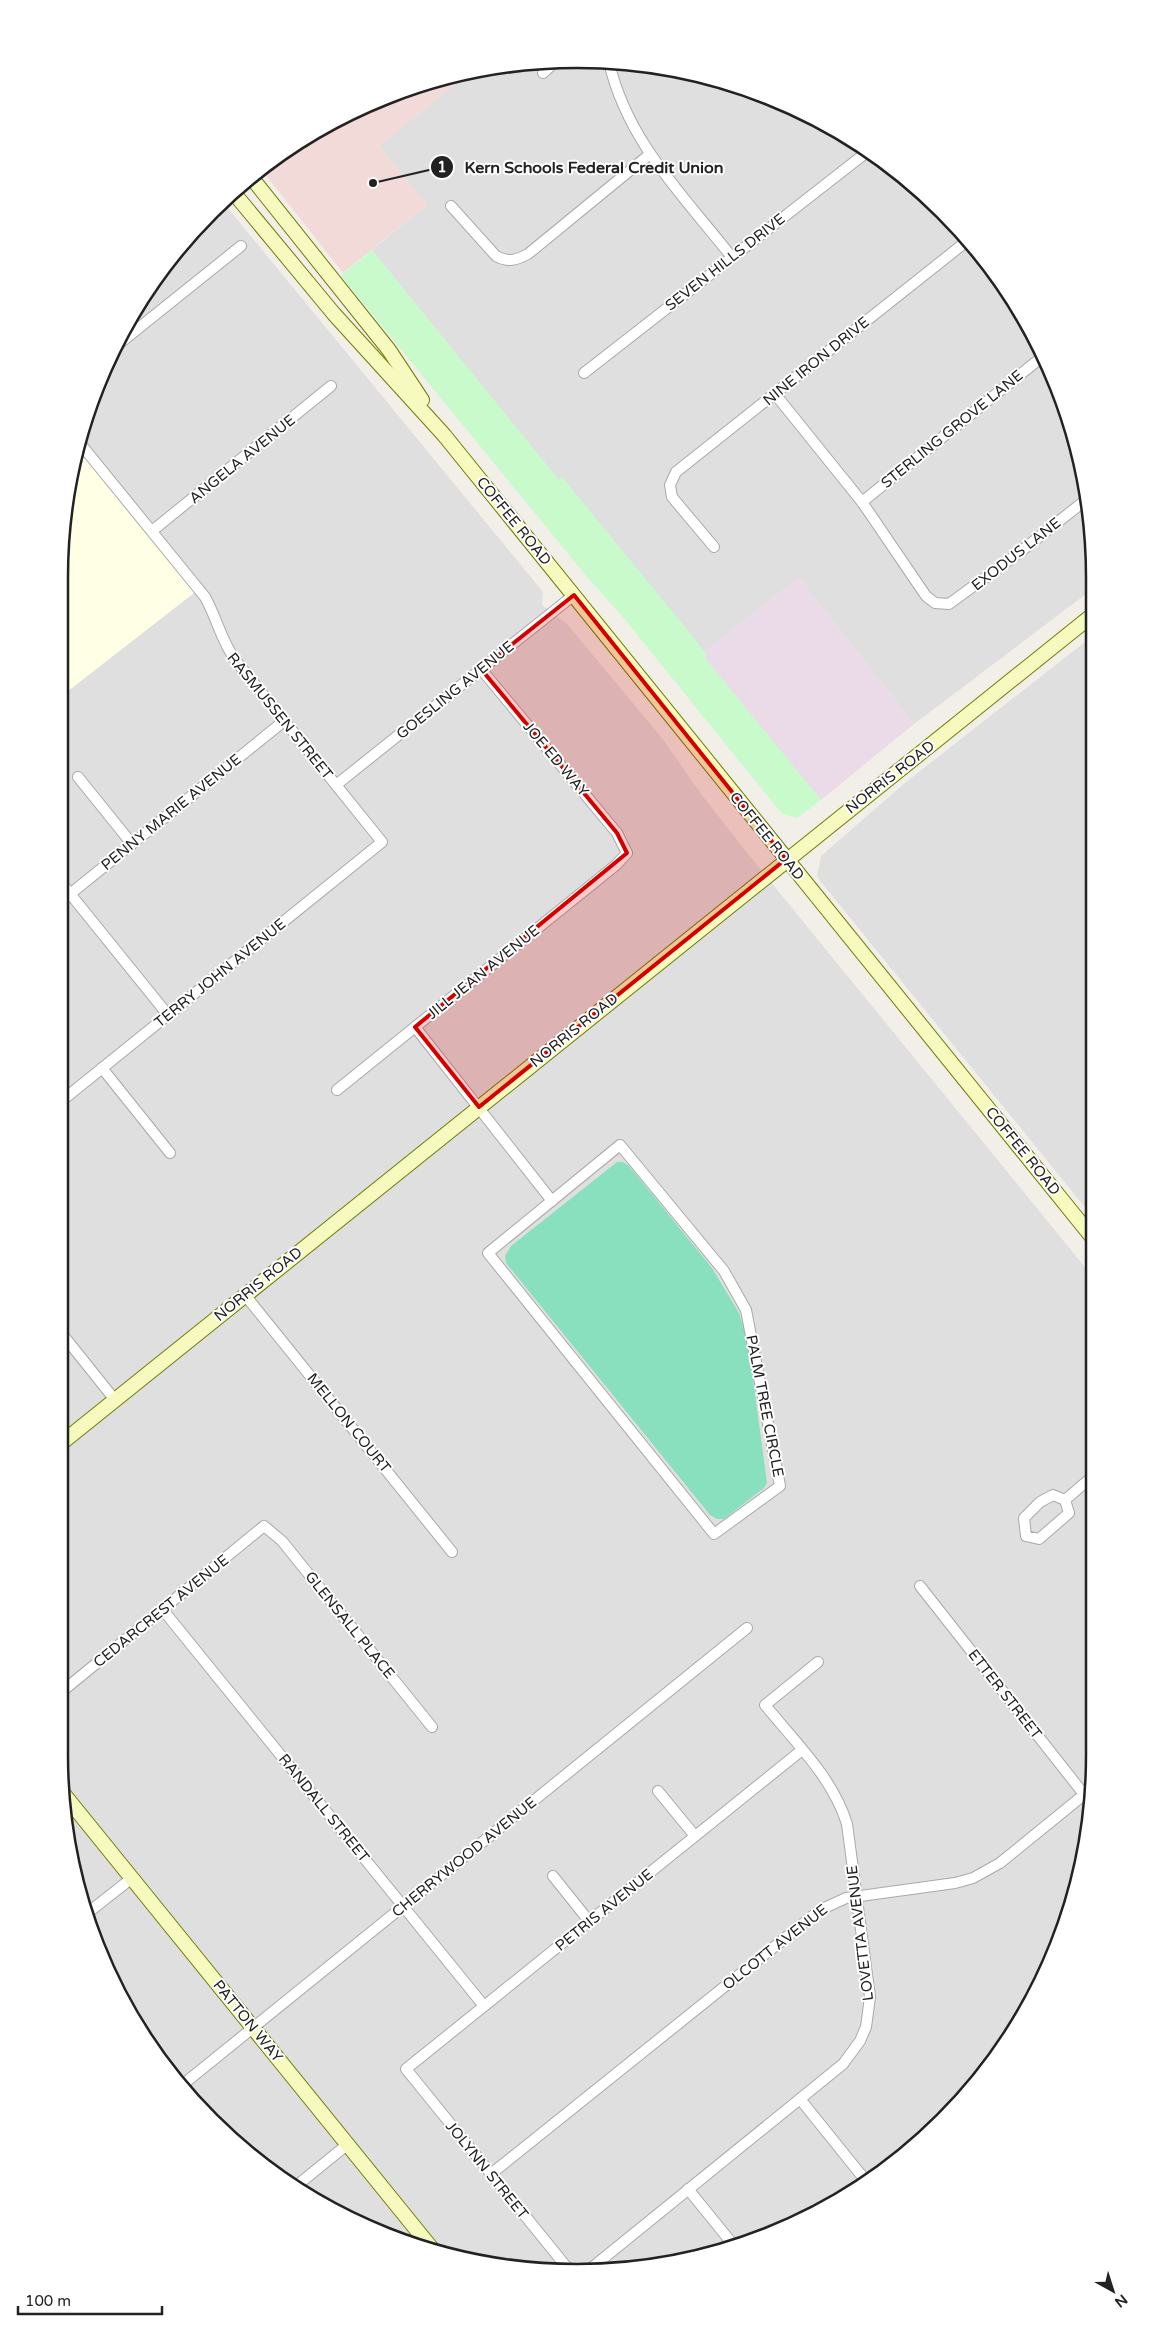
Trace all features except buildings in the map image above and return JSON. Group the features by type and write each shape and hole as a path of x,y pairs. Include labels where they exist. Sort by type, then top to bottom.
{"street":[{"path":"543,73 548,69"},
{"path":"611,69 621,103 630,124 650,154 731,256"},
{"path":"451,206 496,256 504,260 514,261 528,254 650,154"},
{"name":"SEVEN HILLS DRIVE","path":"584,373 731,256 862,156"},
{"name":"COFFEE ROAD","path":"255,182 389,350 444,435"},
{"name":"COFFEE ROAD","path":"237,197 334,314 444,435 1086,1230"},
{"name":"NINE IRON DRIVE","path":"714,547 672,497 670,485 676,472 962,245"},
{"path":"128,337 241,246"},
{"name":"STERLING GROVE LANE","path":"862,502 1037,361"},
{"name":"ANGELA AVENUE","path":"152,531 332,386"},
{"path":"774,394 862,502"},
{"name":"RASMUSSEN STREET","path":"84,448 205,597 212,609 227,649 382,842"},
{"name":"EXODUS LANE","path":"862,502 926,596 935,603 942,604 950,604 966,593 1080,504"},
{"name":"GOESLING AVENUE","path":"336,786 574,595"},
{"name":"NORRIS ROAD","path":"68,1438 1086,620"},
{"name":"JOE ED WAY","path":"481,669 617,833 627,853"},
{"name":"PENNY MARIE AVENUE","path":"70,894 284,721"},
{"path":"78,777 132,844"},
{"name":"TERRY JOHN AVENUE","path":"68,1096 382,842"},
{"name":"JILL JEAN AVENUE","path":"337,1090 616,865 627,853"},
{"path":"68,891 168,1015"},
{"path":"415,1027 552,1201"},
{"path":"102,1068 170,1153"},
{"name":"PALM TREE CIRCLE","path":"620,1144 724,1271 740,1297 746,1310 755,1347 780,1486 714,1534 488,1253 552,1201 620,1144"},
{"name":"MELLON COURT","path":"245,1295 452,1552"},
{"path":"68,1341 115,1400"},
{"path":"1065,1500 1086,1482"},
{"path":"1053,1496 1065,1500 1069,1513 1039,1539 1026,1536 1024,1518 1040,1502 1053,1496"},
{"name":"CEDARCREST AVENUE","path":"68,1687 264,1526"},
{"name":"GLENSALL PLACE","path":"264,1526 282,1541 432,1727"},
{"name":"ETTER STREET","path":"920,1586 1084,1790"},
{"name":"RANDALL STREET","path":"163,1610 484,2006"},
{"name":"CHERRYWOOD AVENUE","path":"187,2081 747,1628"},
{"name":"LOVETTA AVENUE","path":"598,2263 843,2064 860,2041 866,2027 870,1997 847,1824 843,1810 827,1781 765,1705 818,1662"},
{"name":"PETRIS AVENUE","path":"406,2069 802,1750"},
{"path":"658,1791 695,1836"},
{"name":"OLCOTT AVENUE","path":"491,2174 820,1910 832,1903 856,1896 955,1883 973,1878 1000,1862 1083,1799"},
{"name":"PATTON WAY","path":"70,1802 426,2240"},
{"path":"553,1876 589,1921"},
{"path":"92,1910 132,1878"},
{"name":"JOLYNN STREET","path":"406,2069 564,2263"},
{"path":"800,2099 862,2176"},
{"path":"300,2182 348,2144"},
{"path":"688,2189 728,2240"}],"highlighted area":[{"path":"574,595 786,859 479,1107 415,1027 627,853 617,833 481,669"}],"shaded area":[{"path":"576,68 610,69 676,77 740,95 802,120 859,153 912,194 959,241 1000,294 1033,351 1047,382 1068,445 1076,477 1084,543 1086,594 914,724 799,578 699,656 372,250 427,205 379,146 456,83 477,77 510,72"},
{"path":"456,82 379,146 427,205 343,273 265,174 294,153 351,120 382,106"},
{"path":"227,207 543,592 542,605 568,625 665,742 701,794 748,854 1086,1268 1086,1754 1081,1821 1076,1854 1068,1886 1047,1949 1033,1980 1000,2037 959,2090 912,2137 859,2178 831,2195 771,2225 740,2236 676,2254 643,2259 576,2264 543,2262 477,2254 445,2246 382,2225 351,2211 294,2178 267,2158 241,2137 194,2090 153,2037 136,2009 106,1949 95,1918 77,1854 69,1788 68,1754 68,691 199,589 85,447 106,382 136,322 153,294 173,267 194,241"},
{"path":"85,447 199,589 68,691 69,543 77,477"},
{"path":"799,578 914,724 821,800 699,656"},
{"path":"1086,641 1086,1209 817,877 821,856 906,782"}],"green space":[{"path":"372,250 559,480 562,477 694,638 707,655 705,658 821,800 797,818 782,814 618,611 592,583 341,276"},
{"path":"617,1162 623,1162 629,1166 712,1268 739,1313 748,1342 767,1483 764,1488 724,1519 717,1519 710,1515 506,1263 505,1256 511,1246"}],"place":[{"name":"Kern Schools Federal Credit Union","path":"373,183"}]}
